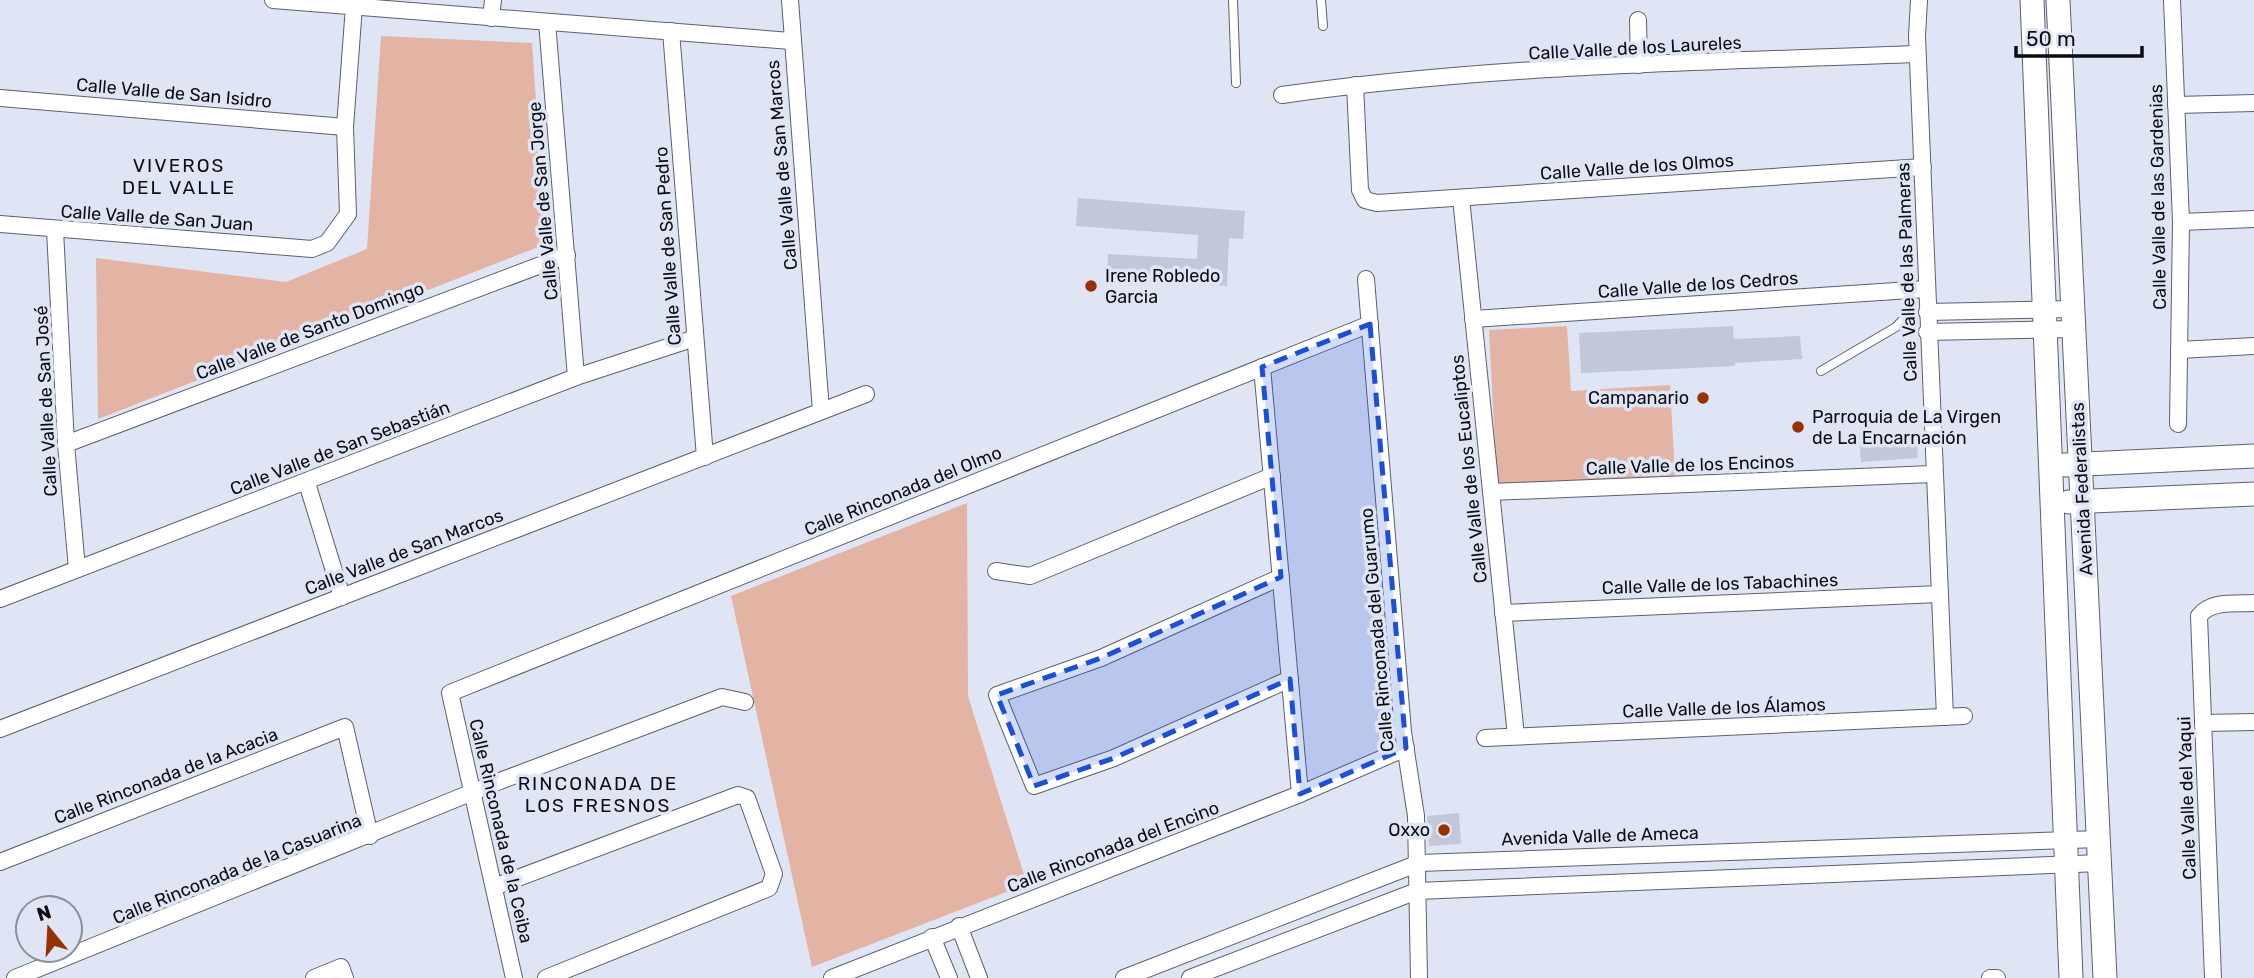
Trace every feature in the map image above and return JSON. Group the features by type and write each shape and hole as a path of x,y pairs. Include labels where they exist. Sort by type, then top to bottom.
{"street":[{"path":"274,0 354,6 468,8 491,18 791,41"},
{"path":"491,18 493,0"},
{"name":"Calle Valle de San Marcos","path":"790,0 821,411"},
{"name":"Calle Valle de las Palmeras","path":"1919,0 1917,54 1923,167 1919,290 1927,312 1945,717"},
{"name":"Avenida Federalistas","path":"2032,0 2071,978"},
{"name":"Avenida Federalistas","path":"2058,0 2105,978"},
{"name":"Calle Valle de las Gardenias","path":"2172,0 2181,222 2178,424"},
{"path":"345,127 354,6"},
{"path":"1638,20 1639,65"},
{"name":"Calle Valle de San Jorge","path":"547,22 576,377"},
{"name":"Calle Valle de San Pedro","path":"671,31 705,457"},
{"name":"Calle Valle de los Laureles","path":"1282,95 1355,85 1639,65 1917,54"},
{"name":"Calle Valle de los Olmos","path":"1355,85 1360,191 1365,200 1377,203 1923,167"},
{"name":"Calle Valle de San Isidro","path":"0,98 345,127"},
{"path":"2176,105 2254,103"},
{"name":"Calle Valle de San Juan","path":"0,224 312,249 327,243 348,214 345,127"},
{"name":"Calle Valle de los Eucaliptos","path":"1461,198 1516,736"},
{"path":"2181,222 2254,219"},
{"name":"Calle Valle de San José","path":"55,230 66,444 77,569"},
{"name":"Calle Valle de Santo Domingo","path":"66,444 567,255"},
{"name":"Calle Rinconada del Guarumo","path":"1366,279 1406,748 1419,863 1419,978"},
{"name":"Calle Valle de los Cedros","path":"1473,319 1919,290"},
{"path":"1927,312 2073,319"},
{"path":"1927,332 2045,319"},
{"name":"Calle Rinconada del Olmo","path":"450,693 1370,324"},
{"name":"Calle Valle de San Sebastián","path":"0,599 576,377 695,338"},
{"path":"2179,350 2254,346"},
{"path":"1262,367 1300,794"},
{"name":"Calle Valle de San Marcos","path":"0,729 866,394"},
{"path":"2051,465 2254,456"},
{"name":"Calle Valle de los Encinos","path":"1491,492 1933,474"},
{"path":"996,571 1030,576 1272,476"},
{"path":"307,482 342,597"},
{"path":"2052,503 2254,494"},
{"path":"1281,577 1101,658 997,695 1034,786 1114,758 1290,679"},
{"name":"Calle Valle de los Tabachines","path":"1503,612 1939,594"},
{"name":"Calle Valle del Yaqui","path":"2213,978 2199,616 2205,607 2254,603"},
{"name":"Calle Rinconada de la Ceiba","path":"450,693 514,978"},
{"name":"Calle Rinconada de la Casuarina","path":"15,978 500,781 722,697 746,702"},
{"name":"Calle Valle de los Álamos","path":"1485,738 1964,716"},
{"path":"2203,723 2254,722"},
{"name":"Calle Rinconada de la Acacia","path":"0,862 345,727 370,836"},
{"name":"Calle Rinconada del Encino","path":"832,978 958,926 1300,794 1406,748"},
{"path":"494,887 738,795 747,798 774,874 769,888 547,978"},
{"name":"Avenida Valle de Ameca","path":"1124,978 1419,863 2099,839"},
{"path":"1190,978 1417,891 2099,863"},
{"path":"958,926 979,978"},
{"path":"932,937 949,978"},
{"path":"314,978 341,967 345,978"},
{"path":"1990,978 1997,978"}],"lane":[{"path":"1233,0 1236,83"},
{"path":"1321,0 1323,26"},
{"path":"1822,371 1896,327 1909,313 1919,290"}],"highlighted area":[{"path":"1370,324 1406,748 1300,794 1290,679 1114,758 1034,786 997,695 1101,658 1281,577 1262,367"}],"shaded area":[{"path":"381,36 532,43 546,244 98,419 96,258 286,282 367,249"},
{"path":"1567,326 1571,391 1670,385 1675,476 1497,487 1489,330"},
{"path":"967,503 968,696 1027,884 812,967 731,596"}],"building":[{"path":"1078,198 1245,211 1243,239 1229,238 1227,286 1107,279 1108,254 1197,259 1198,235 1076,226"},
{"path":"1733,326 1734,339 1800,336 1802,359 1735,363 1735,366 1581,373 1579,333"},
{"path":"1916,431 1918,458 1861,462 1859,435"},
{"name":"Oxxo","path":"1459,813 1461,844 1429,846 1427,816"}],"place":[{"name":"Irene Robledo Garcia","path":"1091,286"},
{"name":"Campanario","path":"1703,398"},
{"name":"Parroquia de La Virgen de La Encarnación","path":"1798,427"},
{"name":"Oxxo","path":"1444,830"}],"district":[{"name":"VIVEROS DEL VALLE","path":"179,176"},
{"name":"RINCONADA DE LOS FRESNOS","path":"598,794"}]}
